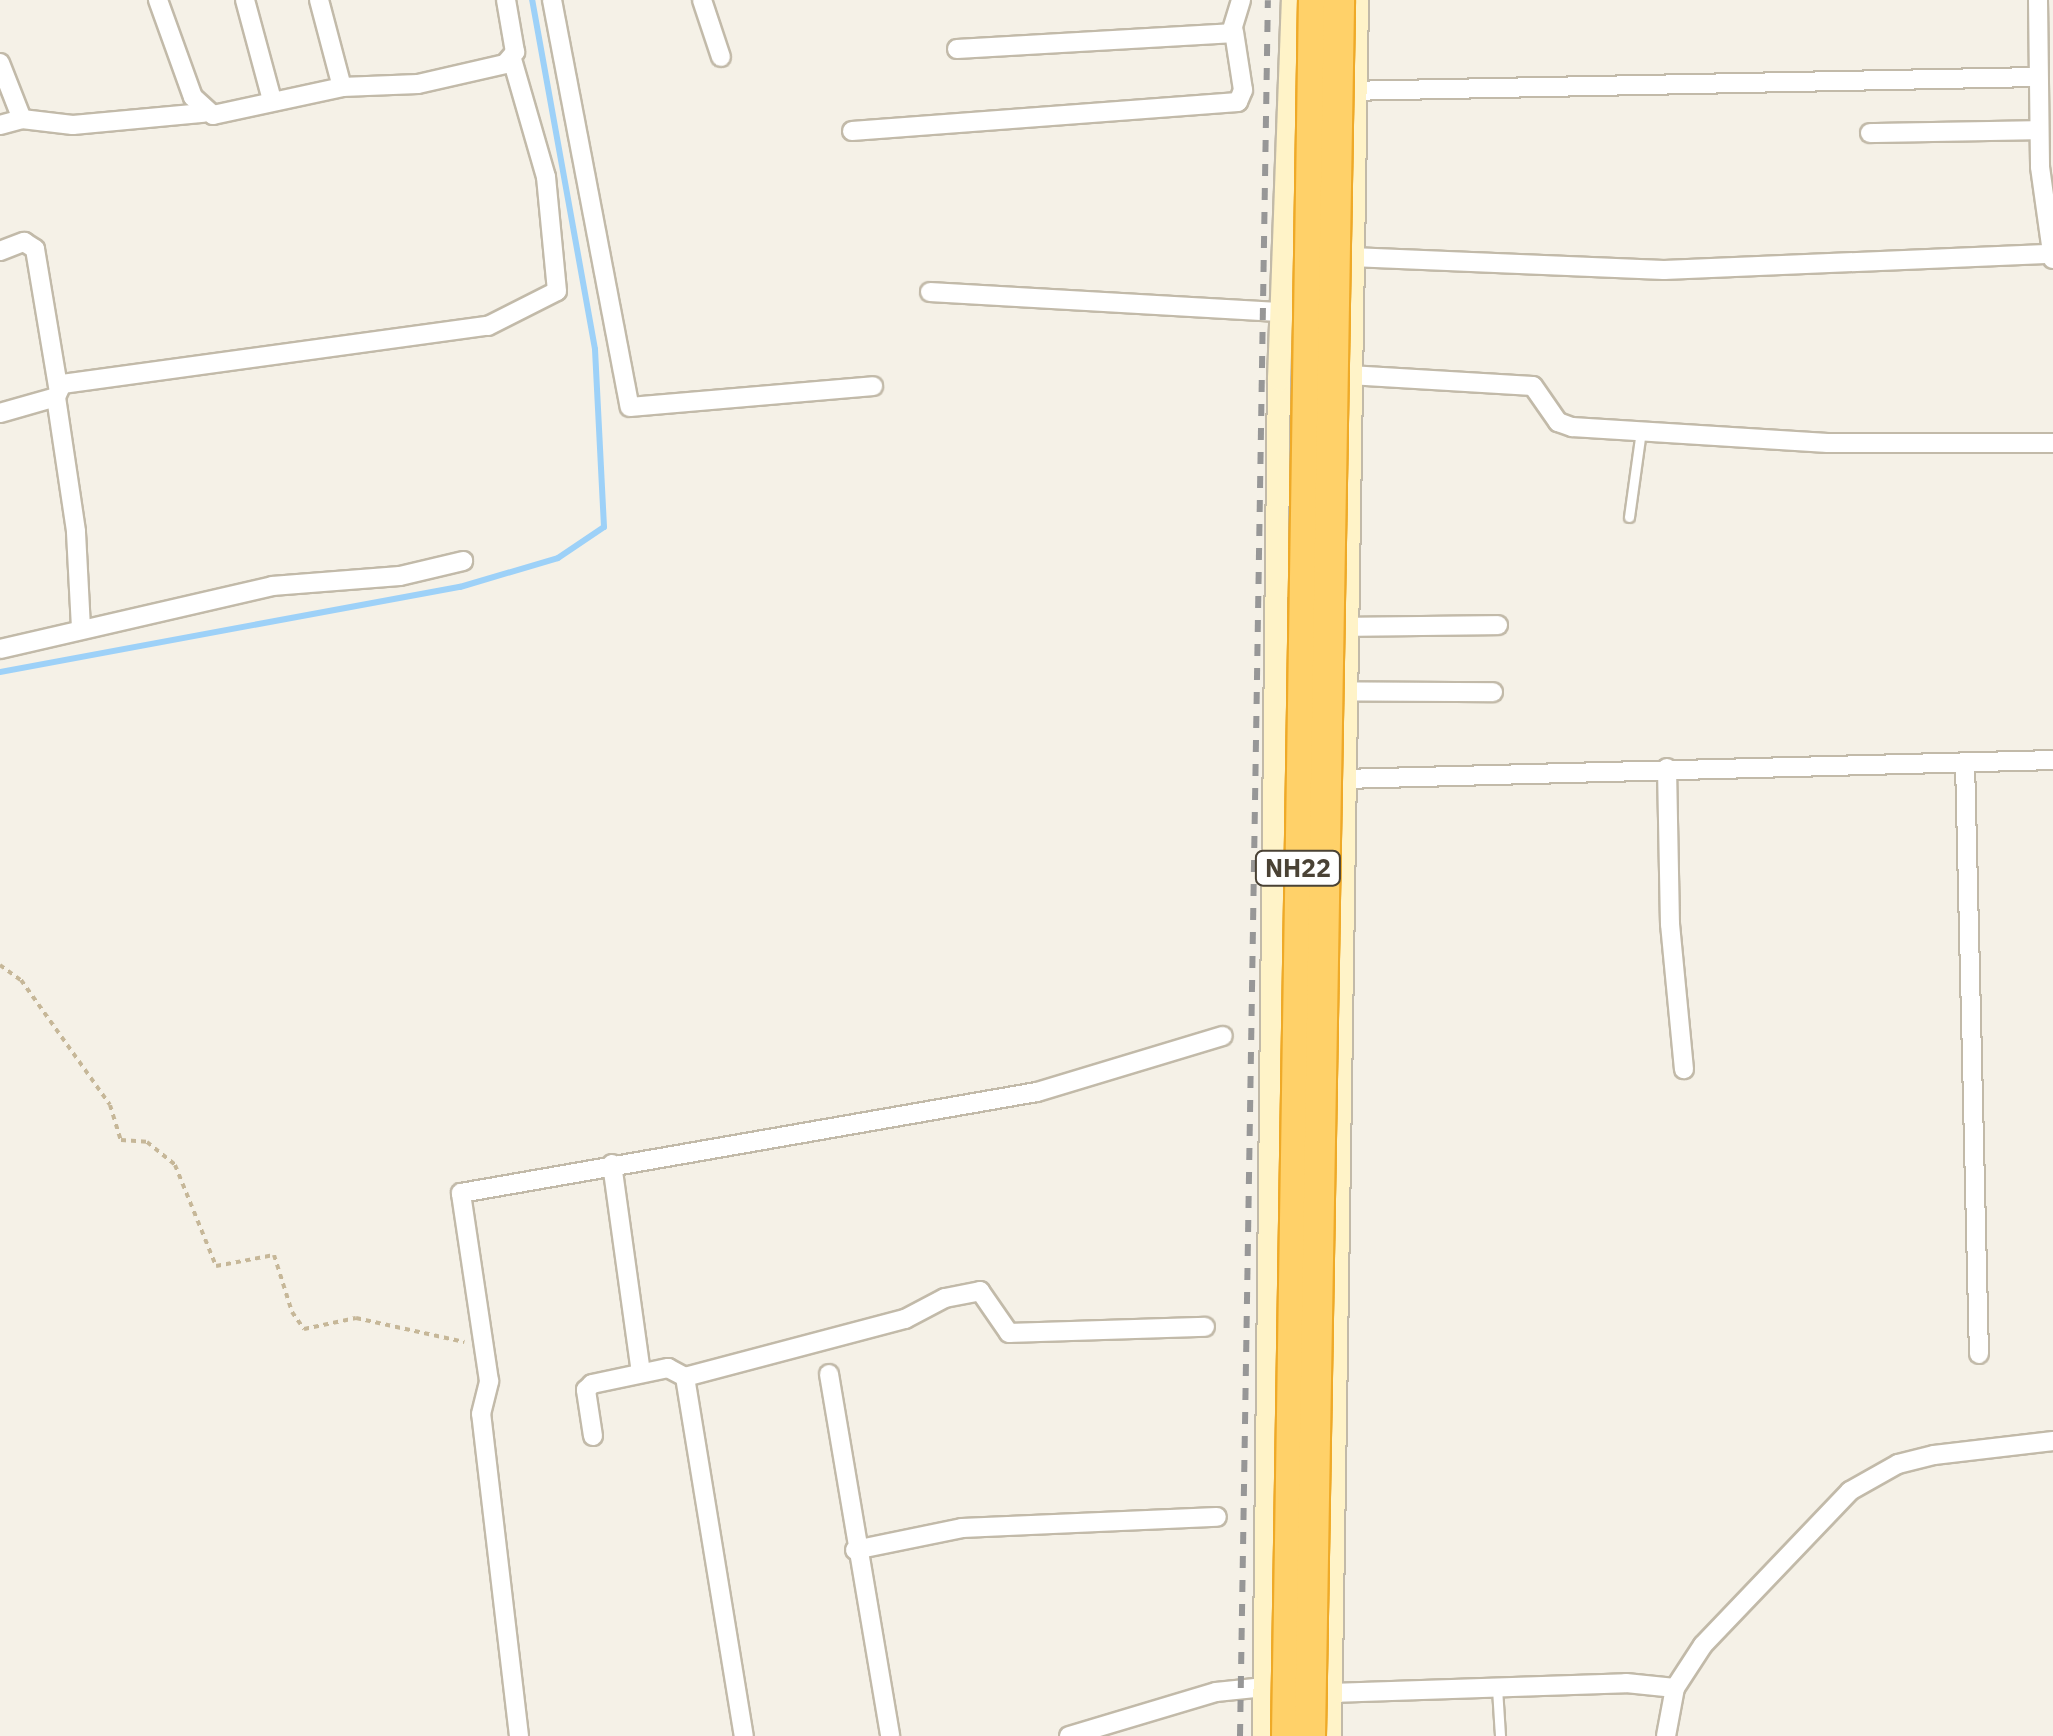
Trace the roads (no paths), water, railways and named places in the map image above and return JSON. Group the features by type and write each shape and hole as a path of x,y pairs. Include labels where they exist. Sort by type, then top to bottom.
{"highway":[{"name":"NH22","path":"1287,1736 1314,0"},
{"name":"NH22","path":"1310,1736 1339,0"}],"street":[{"path":"158,0 204,112"},
{"path":"245,0 272,100"},
{"path":"319,0 342,87"},
{"path":"0,412 57,392 488,326 550,296 560,276 546,177 512,58 506,0"},
{"path":"552,0 630,407 873,386"},
{"path":"702,0 721,57"},
{"path":"1218,32 1241,0"},
{"path":"1264,1736 1282,312 1292,0"},
{"path":"1330,1736 1356,0"},
{"path":"1352,257 1664,270 2053,257 2046,167 2038,130 2043,2"},
{"path":"956,49 1218,32"},
{"path":"852,131 1238,102 1218,32"},
{"path":"0,124 22,119 73,126 204,112 342,87 394,89 512,58"},
{"path":"0,63 22,119"},
{"path":"1290,92 2038,77"},
{"path":"1870,133 2038,130"},
{"path":"0,251 24,242 34,249 76,531 80,628"},
{"path":"930,292 1282,312"},
{"path":"1349,375 1533,386 1552,428 1828,443 2053,443"},
{"path":"0,648 272,586 400,576 463,561"},
{"path":"1345,628 1498,625"},
{"path":"1278,691 1493,692"},
{"path":"1344,778 2053,760"},
{"path":"1965,762 1979,1354"},
{"path":"1666,768 1670,937 1684,1069"},
{"path":"516,1735 481,1414 489,1386 461,1193 1036,1092 1224,1036"},
{"path":"612,1164 642,1373"},
{"path":"593,1436 588,1387 668,1368 685,1377 905,1320 944,1298 980,1291 1009,1333 1205,1328"},
{"path":"830,1374 855,1550 890,1736"},
{"path":"685,1377 744,1736"},
{"path":"1666,1736 1675,1688 1703,1645 1850,1491 1916,1459 2053,1441"},
{"path":"855,1550 962,1528 1217,1517"},
{"path":"1267,1596 1332,1596"},
{"path":"1068,1736 1216,1692 1266,1687"},
{"path":"1330,1692 1675,1688"}],"lane":[{"path":"1629,517 1641,432"},
{"path":"1496,1688 1500,1736"}],"waterway":[{"path":"0,672 460,587 558,558 604,527 595,349 532,0"}],"railway":[{"path":"1240,1736 1268,0"}]}
